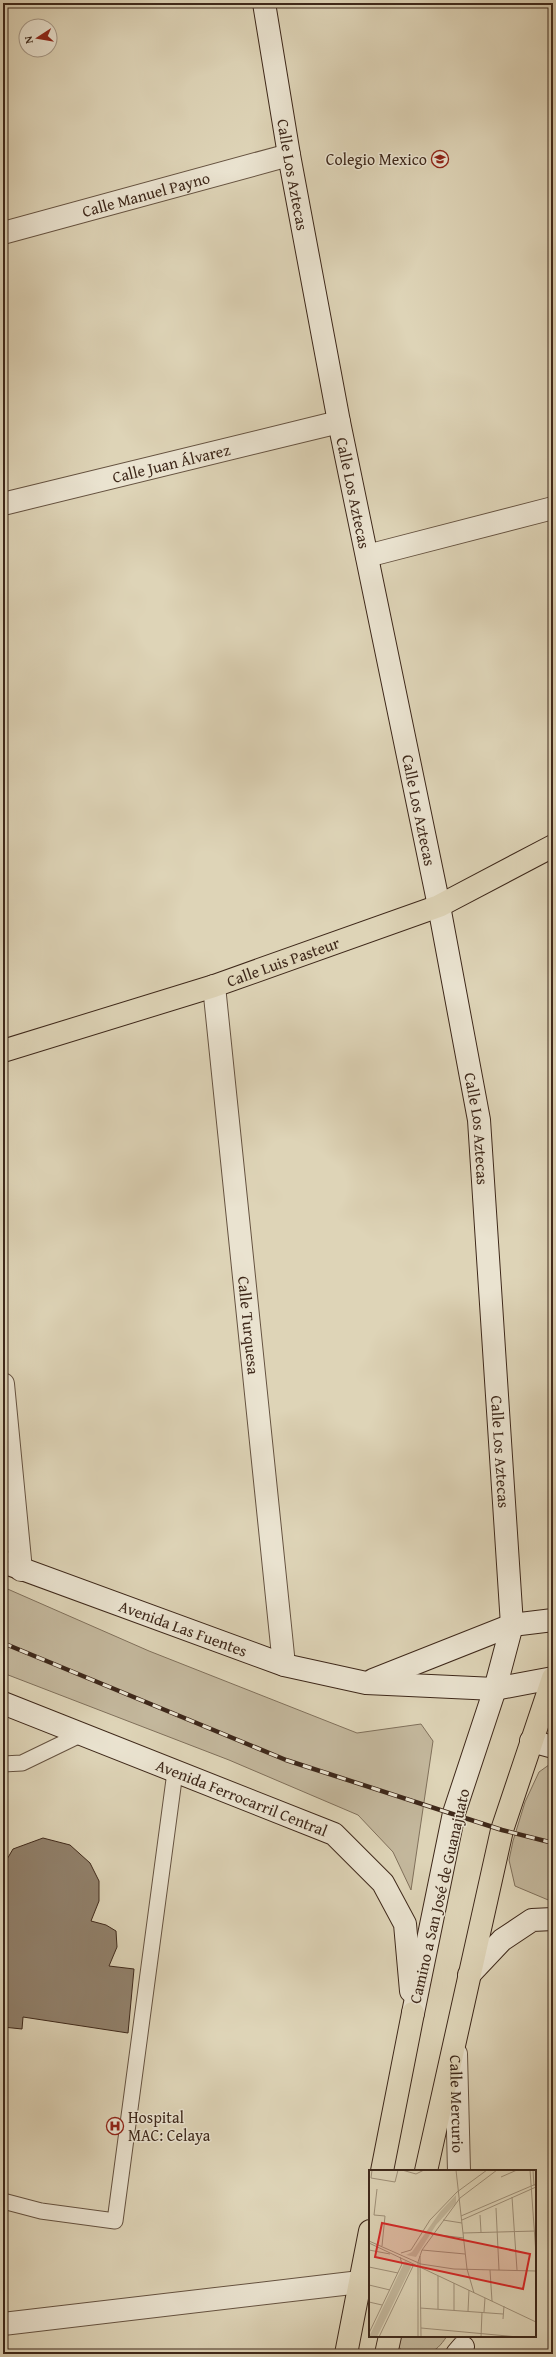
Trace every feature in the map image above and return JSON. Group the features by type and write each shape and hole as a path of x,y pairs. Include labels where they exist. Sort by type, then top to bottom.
{"main road":[{"name":"Calle Los Aztecas","path":"264,3 289,155 339,422 439,906 479,1120 512,1625"},
{"name":"Calle Manuel Payno","path":"3,233 289,155"},
{"name":"Calle Juan Álvarez","path":"3,504 339,422"},
{"path":"367,556 553,508"},
{"name":"Calle Luis Pasteur","path":"3,1051 214,986 439,906 553,846"},
{"name":"Calle Turquesa","path":"214,986 284,1665"},
{"path":"3,1384 12,1566"},
{"name":"Avenida Las Fuentes","path":"12,1566 284,1665 366,1683 495,1689 553,1678"},
{"path":"366,1683 512,1625 553,1620"},
{"name":"Camino a San José de Guanajuato","path":"382,2170 412,2013 454,1813 495,1689 512,1625"},
{"path":"426,2170 502,1830 553,1678"},
{"name":"Avenida Ferrocarril Central","path":"3,1703 334,1834 383,1883 405,1924 412,2013"},
{"path":"531,1741 553,1747"},
{"path":"469,1975 502,1940 532,1920 553,1919"},
{"name":"Calle Mercurio","path":"455,2037 459,2170"},
{"path":"346,2354 369,2236"},
{"path":"3,2324 360,2282"},
{"path":"386,2354 390,2337"}],"lane":[{"path":"3,1764 22,1763 82,1734"},
{"path":"3,2201 41,2211 115,2221 175,1772"}],"shaded area":[{"path":"3,1587 149,1651 357,1733 421,1724 433,1741 411,1890 393,1852 358,1815 229,1760 3,1673"},
{"path":"553,1762 553,1902 515,1886 509,1860 525,1802 539,1772"},
{"path":"399,2337 446,2337 438,2347 425,2354 405,2354 397,2345"}],"building":[{"path":"43,1838 70,1845 90,1863 99,1881 99,1901 91,1921 106,1925 116,1931 117,1947 109,1966 134,1969 128,2033 23,2017 22,2029 3,2027 3,1866 13,1849"}],"railway":[{"path":"3,1643 286,1760 502,1830 553,1843"}],"place":[{"name":"Colegio Mexico","path":"440,159"},
{"name":"Hospital MAC: Celaya","path":"115,2126"}]}
